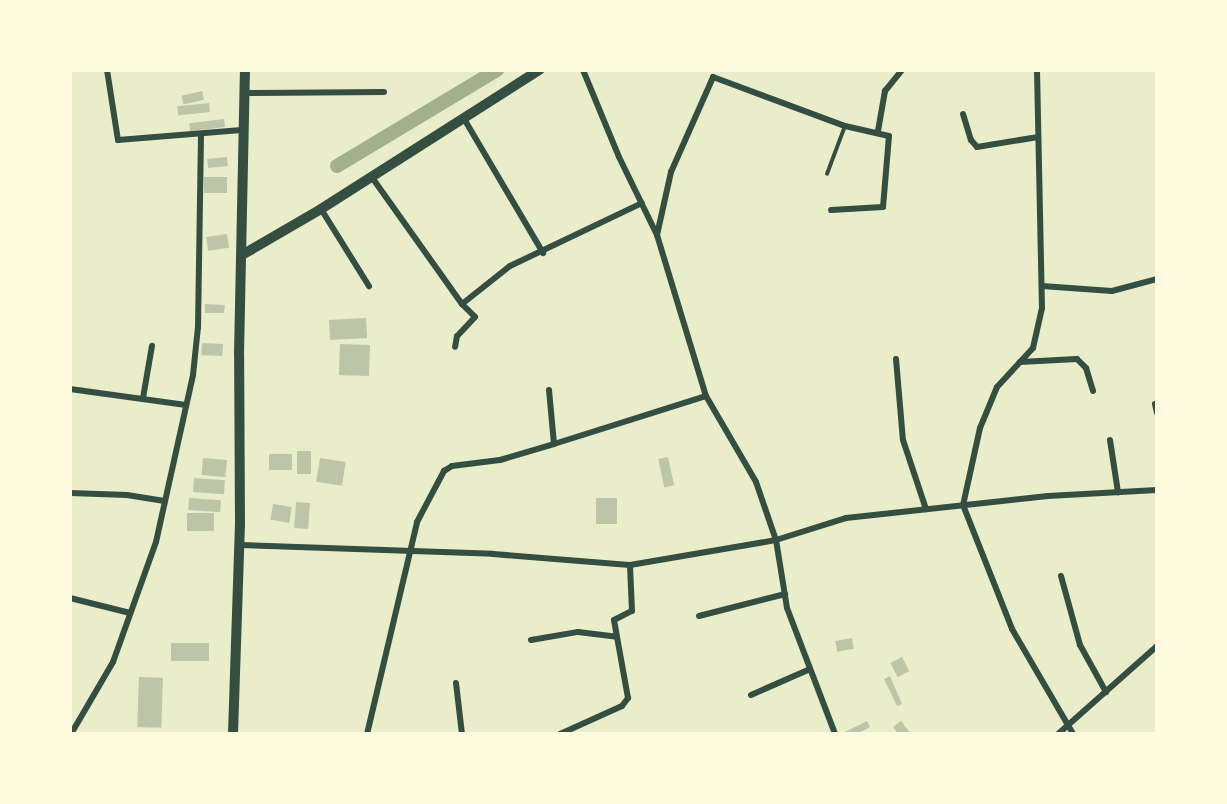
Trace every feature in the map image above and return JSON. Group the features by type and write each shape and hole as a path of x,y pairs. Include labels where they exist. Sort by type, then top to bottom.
{"main road":[{"path":"233,734 240,545 242,130 245,70"},
{"path":"242,254 321,209 539,70"}],"street":[{"path":"107,70 118,140 242,130"},
{"path":"583,70 657,235 706,396 756,482 776,540 785,594 835,734"},
{"path":"878,131 885,91 902,70"},
{"path":"1037,70 1042,308 1033,348 997,387 980,428 963,505 1012,629 1073,734"},
{"path":"657,235 671,172 713,78 845,126 878,131 889,139 885,203 880,208 831,211"},
{"path":"244,93 384,92"},
{"path":"963,114 971,140 977,147 1038,137"},
{"path":"463,117 543,253"},
{"path":"71,734 113,662 156,542 186,405 198,327 201,134"},
{"path":"371,176 475,320 457,336 455,347"},
{"path":"462,304 510,266 543,253 642,203"},
{"path":"321,209 369,286"},
{"path":"1042,286 1112,290 1157,279"},
{"path":"143,398 152,346"},
{"path":"896,359 904,440 926,509"},
{"path":"1020,362 1077,359 1086,368 1093,391"},
{"path":"70,389 186,405"},
{"path":"549,390 554,444"},
{"path":"367,734 422,510 448,468 500,460 706,396"},
{"path":"1155,404 1157,413"},
{"path":"1110,440 1118,492"},
{"path":"240,545 412,551 630,565 776,540 846,518 963,505 1157,490"},
{"path":"70,493 127,495 165,501"},
{"path":"560,734 622,706 628,698 614,620 632,611 630,565"},
{"path":"1061,576 1080,645 1106,692"},
{"path":"699,616 785,594"},
{"path":"70,598 130,613"},
{"path":"531,640 578,632 617,637"},
{"path":"1058,734 1157,646"},
{"path":"751,695 810,669"},
{"path":"456,682 462,734"}],"lane":[{"path":"827,174 845,126"}],"building":[{"path":"202,91 204,100 184,104 182,96"},
{"path":"209,103 210,112 178,115 177,106"},
{"path":"224,119 225,127 190,131 189,123"},
{"path":"227,157 228,166 208,168 207,159"},
{"path":"204,177 227,177 227,193 204,193"},
{"path":"227,234 229,248 208,251 206,237"},
{"path":"205,304 225,305 224,313 205,313"},
{"path":"366,318 367,338 330,340 329,320"},
{"path":"202,343 223,344 222,356 201,355"},
{"path":"340,344 370,345 369,376 339,375"},
{"path":"297,451 311,451 311,474 297,474"},
{"path":"269,454 292,454 292,470 269,470"},
{"path":"668,457 674,485 664,487 658,459"},
{"path":"203,458 227,460 225,477 202,475"},
{"path":"320,458 346,462 342,486 316,482"},
{"path":"194,478 225,480 224,494 193,492"},
{"path":"189,498 221,500 220,512 188,510"},
{"path":"596,498 617,498 617,524 596,524"},
{"path":"296,502 310,503 308,529 294,528"},
{"path":"273,504 292,507 289,523 270,520"},
{"path":"187,513 214,513 214,531 187,531"},
{"path":"852,638 854,649 837,652 835,641"},
{"path":"171,643 209,643 209,661 171,661"},
{"path":"902,657 909,671 898,677 890,663"},
{"path":"890,676 902,704 897,706 884,679"},
{"path":"139,677 163,678 161,728 137,727"},
{"path":"867,721 870,727 857,734 841,734"},
{"path":"901,721 911,734 898,734 893,727"}],"waterway":[{"path":"337,166 497,70"}]}
